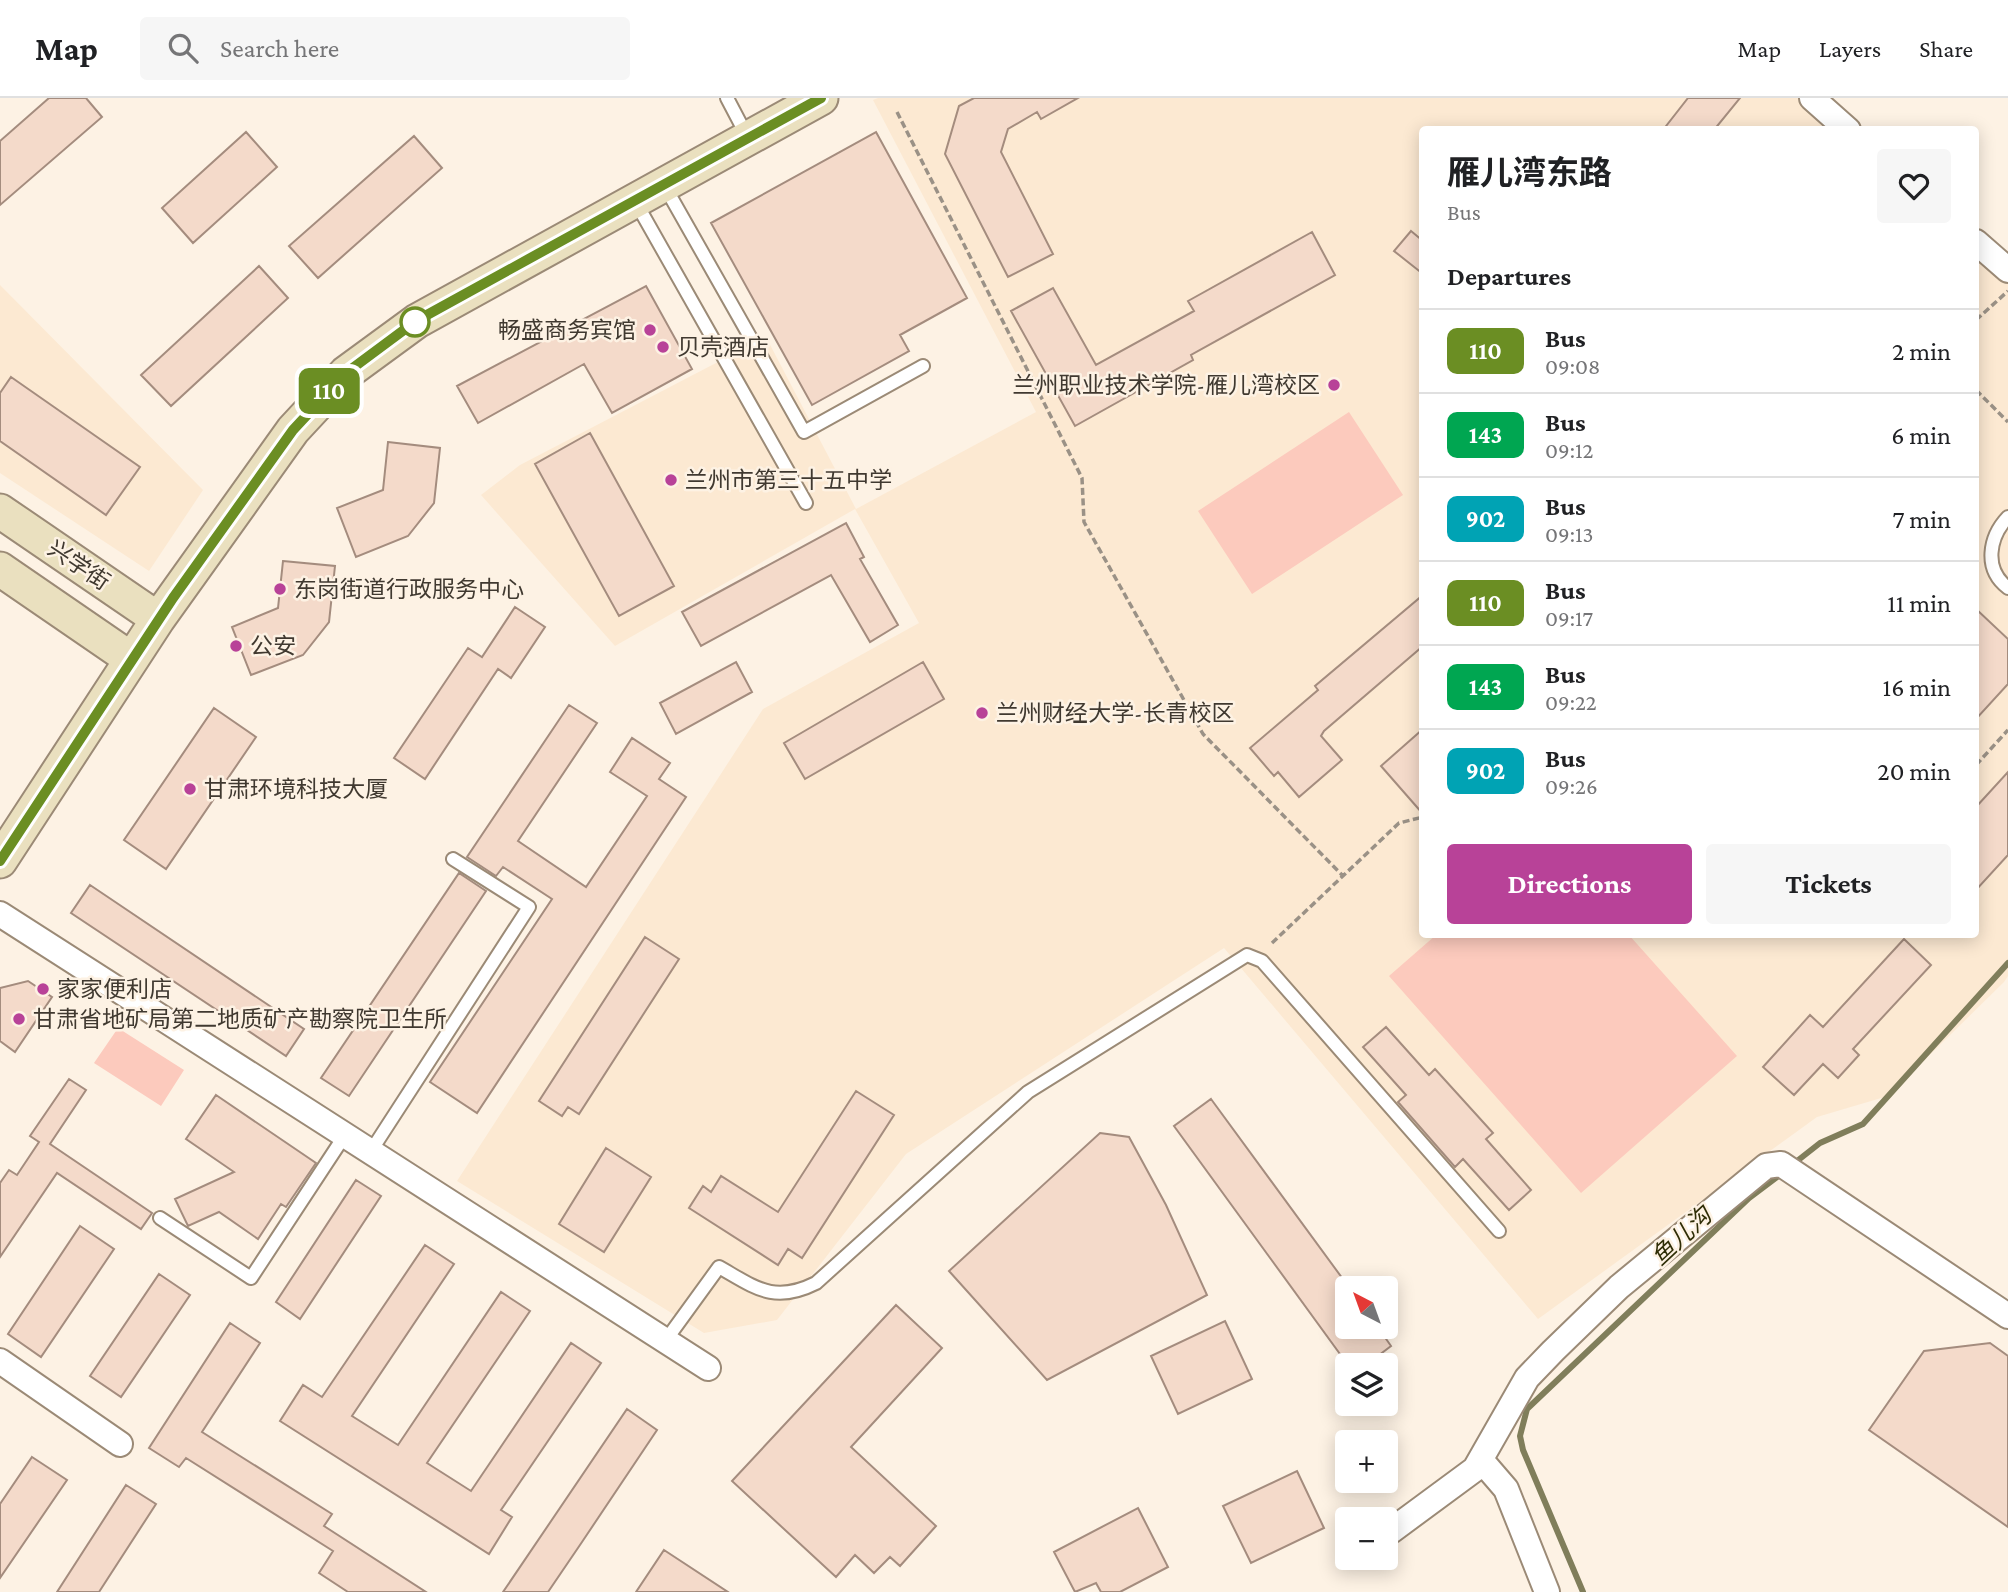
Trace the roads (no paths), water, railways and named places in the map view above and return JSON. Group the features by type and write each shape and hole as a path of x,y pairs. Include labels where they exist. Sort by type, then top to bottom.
{"main road":[{"path":"0,861 158,619 293,430 346,373 416,321 821,98"},
{"name":"兴学街","path":"0,511 158,619"},
{"name":"兴学街","path":"0,569 131,659"}],"street":[{"path":"1812,98 1844,126"},
{"path":"1979,245 2008,270"},
{"path":"0,914 708,1368"},
{"path":"1398,1526 1475,1469 1527,1378 1553,1351 1619,1287 1766,1166 1781,1164 2008,1316"},
{"path":"0,1361 120,1444"},
{"path":"1481,1460 1506,1489 1547,1592"}],"lane":[{"path":"727,98 748,138"},
{"path":"664,185 804,432 923,366"},
{"path":"635,201 806,503"},
{"path":"2008,517 1996,532 1991,549 1993,567 2008,588"},
{"path":"371,1151 529,907 453,859"},
{"path":"666,1340 719,1267 764,1293 799,1291 816,1283 1028,1092 1247,955 1262,961 1499,1231"},
{"path":"160,1218 251,1278 345,1135"}],"waterway":[{"name":"鱼儿沟","path":"1792,1165 1820,1143 1863,1124 2008,963"},
{"name":"鱼儿沟","path":"1583,1592 1523,1450 1520,1436 1527,1409 1749,1198 1781,1174"}],"place":[{"name":"畅盛商务宾馆","path":"650,330"},
{"name":"贝壳酒店","path":"663,347"},
{"name":"兰州职业技术学院-雁儿湾校区","path":"1334,385"},
{"name":"兰州市第三十五中学","path":"671,480"},
{"name":"东岗街道行政服务中心","path":"280,589"},
{"name":"公安","path":"236,646"},
{"name":"兰州财经大学-长青校区","path":"982,713"},
{"name":"甘肃环境科技大厦","path":"190,789"},
{"name":"家家便利店","path":"43,989"},
{"name":"甘肃省地矿局第二地质矿产勘察院卫生所","path":"19,1019"}]}
